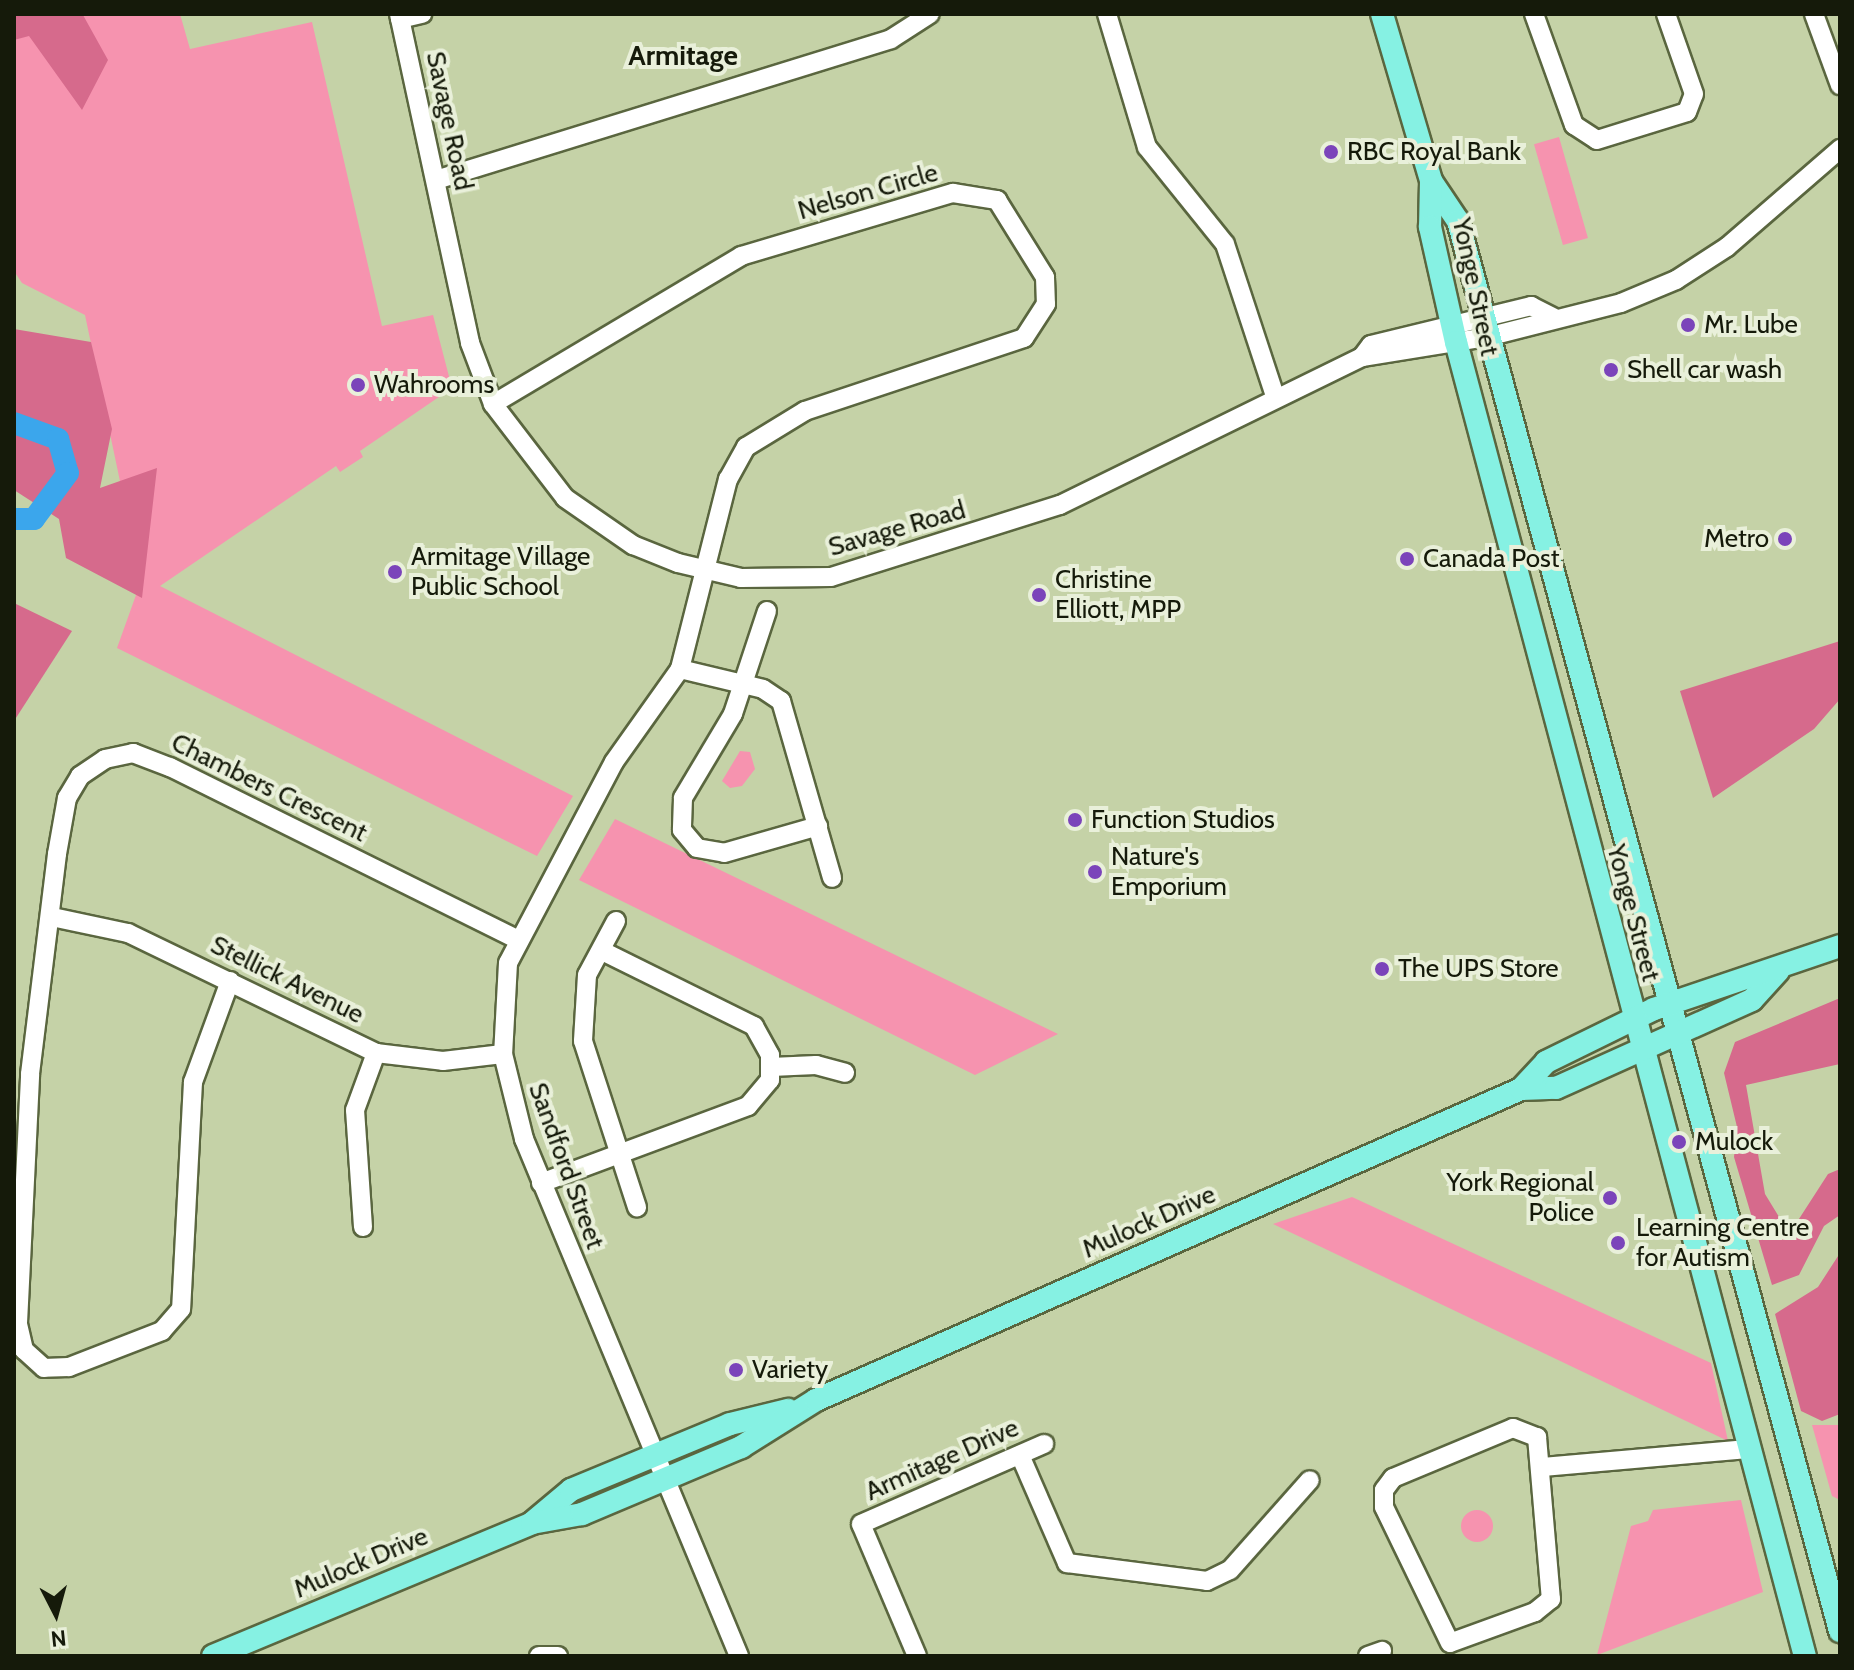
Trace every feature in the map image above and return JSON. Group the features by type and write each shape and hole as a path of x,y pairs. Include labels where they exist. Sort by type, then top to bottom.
{"main road":[{"name":"Yonge Street","path":"1382,14 1431,181 1430,227 1454,333 1633,1021 1805,1656"},
{"name":"Yonge Street","path":"1431,181 1458,221 1484,328 1840,1631"},
{"name":"Mulock Drive","path":"1521,1089 1546,1062 1669,1002 1745,974 1778,971 1840,946"},
{"name":"Mulock Drive","path":"213,1656 532,1523 582,1514 741,1447 801,1407 1521,1089 1556,1088 1640,1046 1752,1000 1778,971"},
{"name":"Mulock Drive","path":"532,1523 571,1490 730,1424 801,1407"}],"street":[{"path":"400,17 422,14"},
{"path":"436,180 891,39 930,14"},
{"path":"1107,14 1147,147 1225,244 1275,396"},
{"path":"1534,14 1574,125 1597,140 1687,112 1694,94 1666,14"},
{"path":"1814,14 1840,85"},
{"name":"Savage Road","path":"400,17 470,343 493,404 565,498 633,545 705,570 741,578 831,577 1060,505 1275,396 1362,357 1371,345 1553,317 1621,303 1676,280 1727,247 1840,149"},
{"name":"Nelson Circle","path":"493,404 741,256 953,193 997,200 1045,277 1039,323 1006,347 772,426 746,447 728,479 705,570"},
{"name":"Sandford Street","path":"705,570 680,669 640,718 516,939 503,1054 541,1183 663,1481 739,1656"},
{"path":"767,611 744,687 683,798 682,830 697,848 724,853 818,826"},
{"path":"680,669 781,701 832,878"},
{"name":"Chambers Crescent","path":"230,981 193,1082 181,1309 162,1331 69,1367 44,1368 24,1350 18,1323 30,1074 67,798 80,776 133,753 516,939"},
{"name":"Stellick Avenue","path":"52,917 128,933 376,1053 443,1061 503,1054"},
{"path":"616,921 583,992 583,1041 618,1157 637,1207"},
{"path":"541,1183 618,1157 748,1106 766,1093 771,1067 754,1026 602,951"},
{"path":"363,1227 355,1110 376,1053"},
{"path":"771,1067 816,1065 845,1073"},
{"path":"1513,1428 1537,1437 1543,1467 1549,1603 1464,1644 1450,1643 1384,1507 1384,1490 1393,1478 1513,1428"},
{"name":"Armitage Drive","path":"917,1656 861,1524 1044,1444"},
{"path":"1543,1467 1750,1449"},
{"path":"1020,1455 1067,1563 1207,1581 1230,1570 1310,1480"},
{"path":"539,1656 558,1656"}],"shaded area":[{"path":"14,14 180,14 190,49 312,22 382,326 433,315 452,388 360,451 363,457 340,472 336,466 160,586 573,796 537,856 117,648 141,581 85,315 22,283 14,271"},
{"path":"14,14 83,15 108,60 82,110 29,36 14,40"},
{"path":"1559,137 1588,238 1563,245 1534,144"},
{"path":"14,329 91,342 112,429 100,488 157,468 142,598 66,558 59,519 14,490"},
{"path":"14,603 72,631 14,721"},
{"path":"1840,641 1840,699 1814,729 1713,798 1680,691"},
{"path":"740,751 750,752 755,769 742,786 730,788 722,781"},
{"path":"615,819 1058,1034 975,1075 579,880"},
{"path":"1840,998 1840,1064 1746,1085 1765,1194 1781,1220 1797,1222 1828,1174 1840,1169 1840,1215 1824,1226 1799,1275 1772,1285 1734,1157 1737,1127 1724,1073 1735,1042"},
{"path":"1352,1197 1711,1363 1728,1441 1273,1224"},
{"path":"1840,1253 1840,1414 1822,1421 1801,1411 1775,1314 1818,1287"},
{"path":"1812,1425 1840,1425 1840,1500 1832,1496"},
{"path":"1741,1500 1763,1592 1597,1655 1631,1526 1648,1521 1653,1510"},
{"path":"1477,1510 1488,1515 1493,1526 1488,1537 1477,1542 1466,1537 1461,1526 1466,1515"}],"waterway":[{"path":"14,423 58,439 68,473 34,519 14,519"}],"place":[{"name":"RBC Royal Bank","path":"1331,152"},
{"name":"Mr. Lube","path":"1688,325"},
{"name":"Shell car wash","path":"1611,370"},
{"name":"Wahrooms","path":"358,385"},
{"name":"Metro","path":"1785,539"},
{"name":"Canada Post","path":"1407,559"},
{"name":"Armitage Village Public School","path":"395,572"},
{"name":"Christine Elliott, MPP","path":"1039,595"},
{"name":"Function Studios","path":"1075,820"},
{"name":"Nature's Emporium","path":"1095,872"},
{"name":"The UPS Store","path":"1382,969"},
{"name":"Mulock","path":"1679,1142"},
{"name":"York Regional Police","path":"1610,1198"},
{"name":"Learning Centre for Autism","path":"1618,1243"},
{"name":"Variety","path":"736,1370"}],"district":[{"name":"Armitage","path":"683,55"}]}
